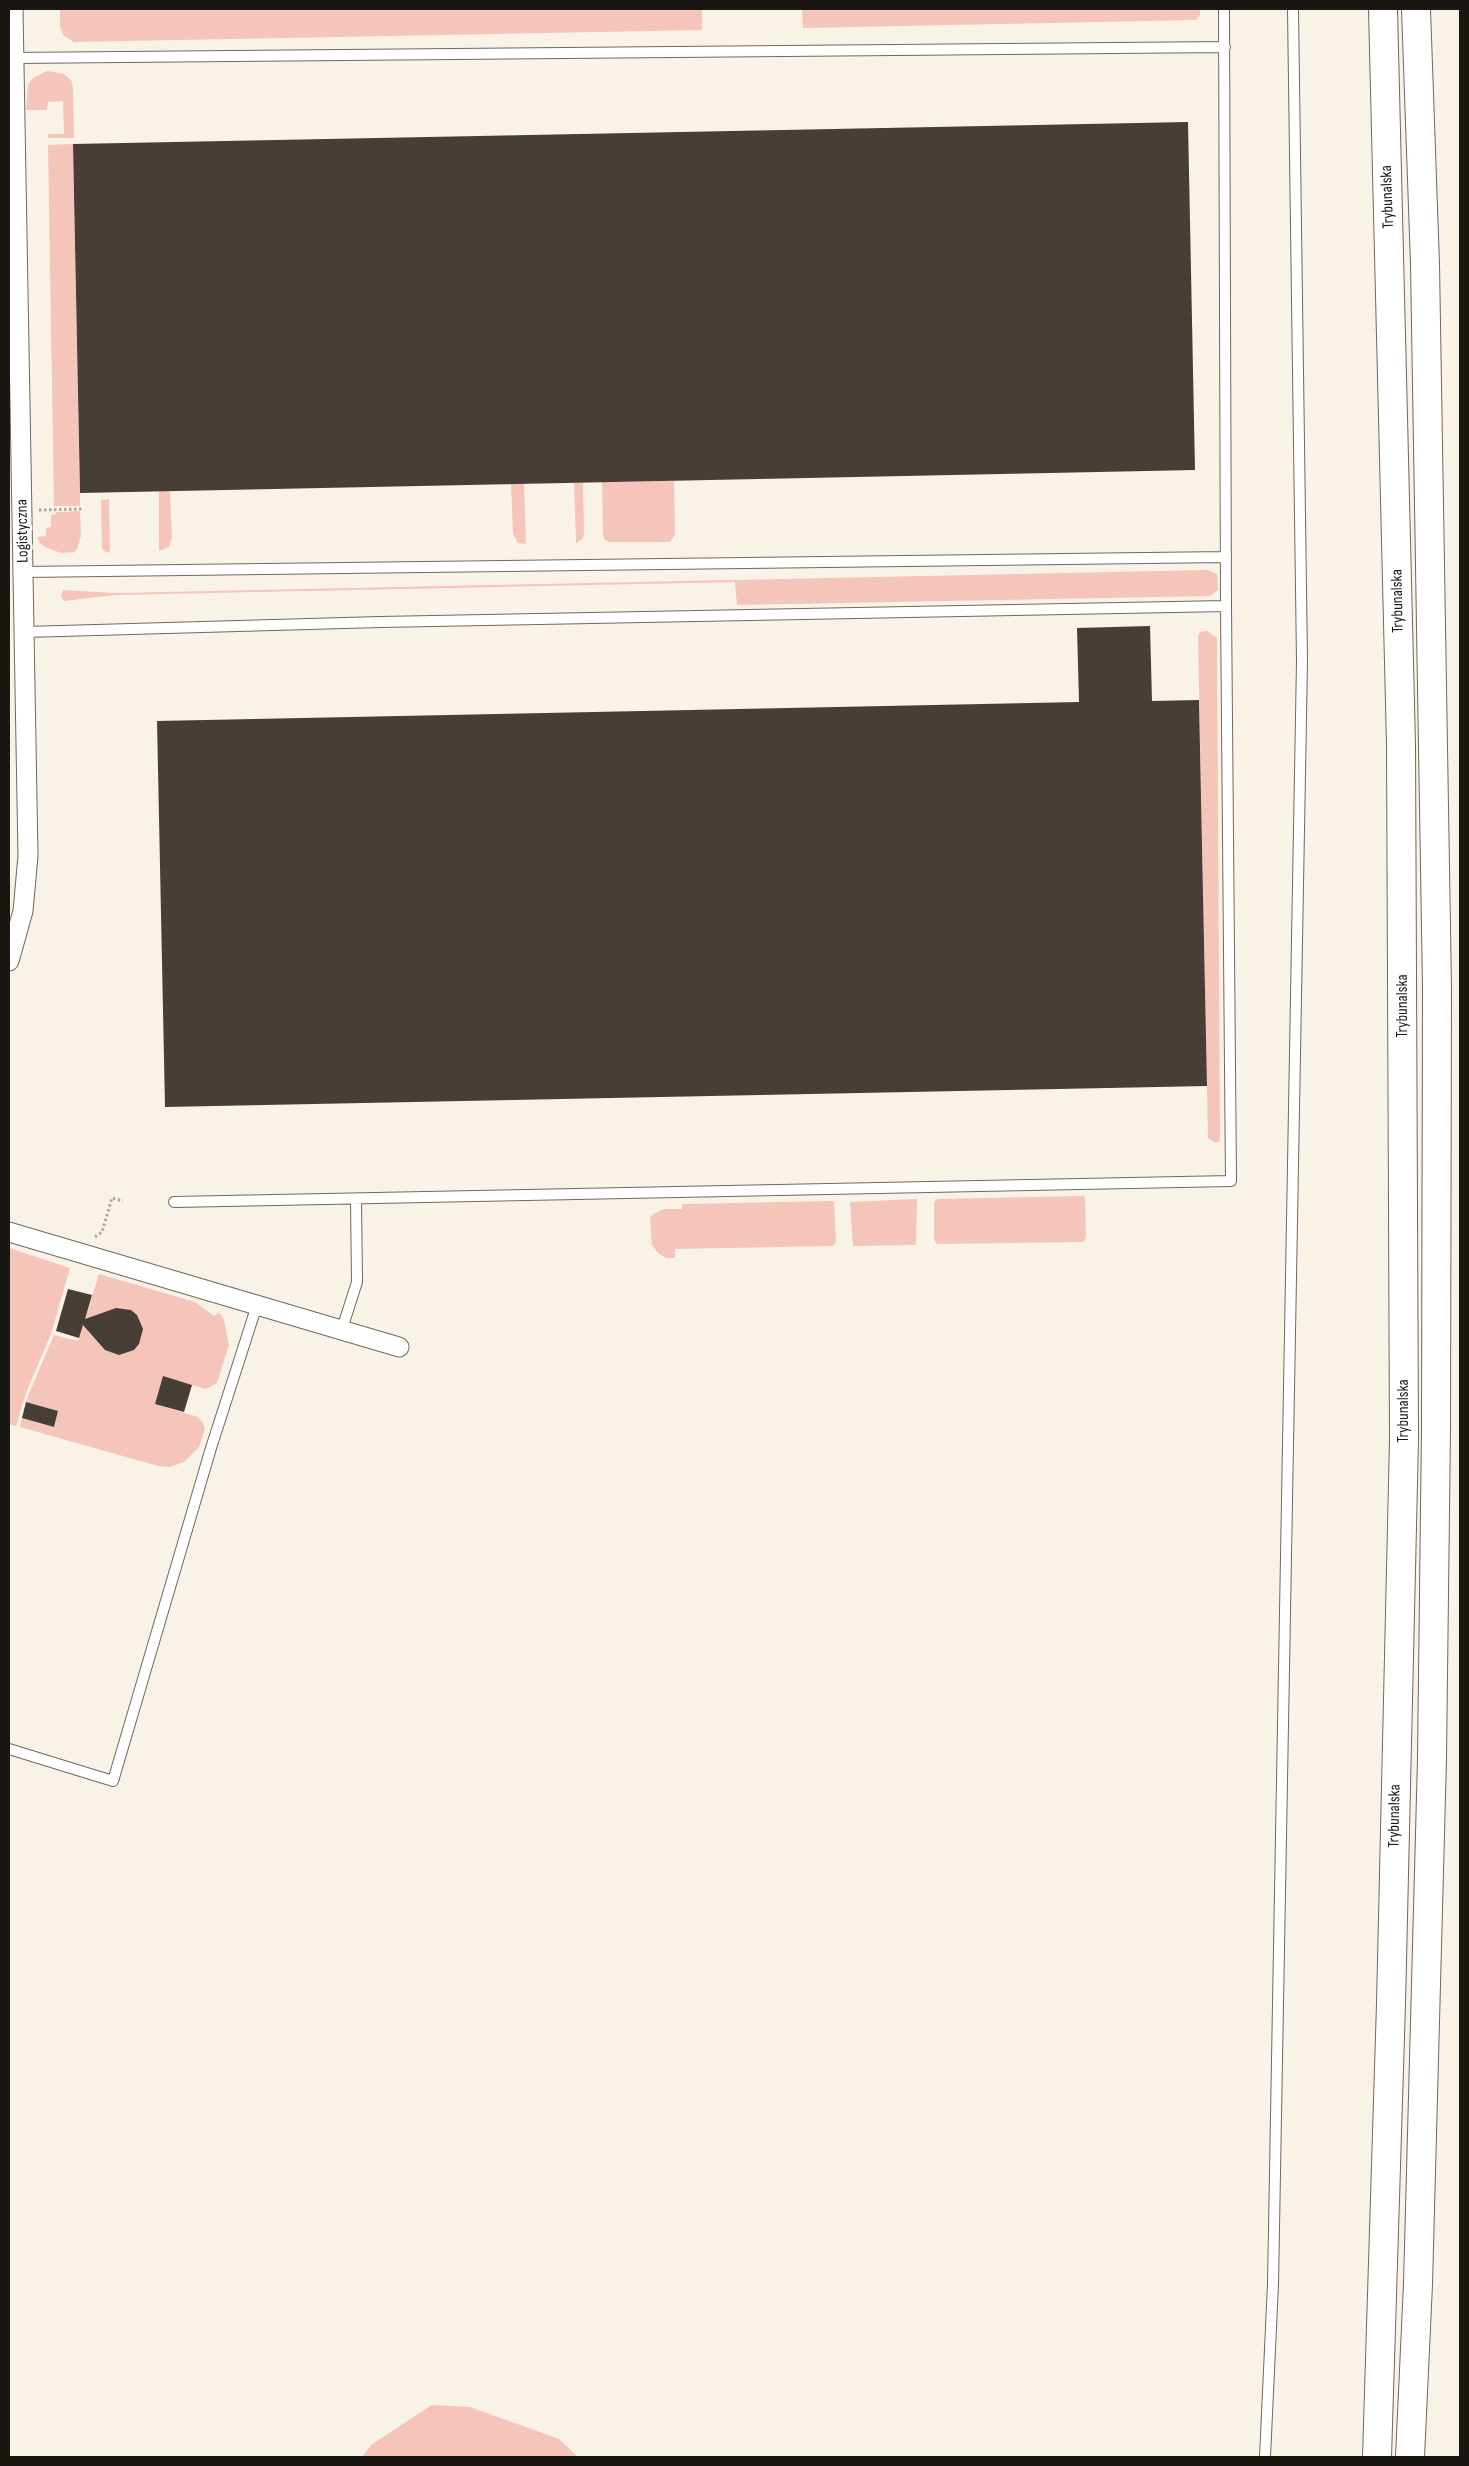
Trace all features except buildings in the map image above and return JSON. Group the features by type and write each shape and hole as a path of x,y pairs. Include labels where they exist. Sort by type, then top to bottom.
{"highway":[{"name":"Trybunalska","path":"1377,2457 1391,2004 1404,1439 1402,744 1383,9"},
{"name":"Trybunalska","path":"1410,2457 1418,2284 1432,1759 1438,988 1425,274 1416,9"}],"street":[{"name":"Logistyczna","path":"9,961 23,911 27,883 28,798 23,510 14,414 13,9"},
{"path":"9,1232 399,1347"}],"lane":[{"path":"174,1202 356,1200 1232,1181 1226,606 1224,9"},
{"path":"1265,2457 1274,2284 1302,661 1293,9"},
{"path":"13,58 1225,47"},
{"path":"24,572 1226,557"},
{"path":"25,632 390,622 1226,606"},
{"path":"342,1329 357,1282 356,1200"},
{"path":"9,1749 113,1781 209,1457 257,1304"}],"path":[{"path":"23,510 82,509"},
{"path":"93,1237 102,1232 112,1198 122,1201"}],"shaded area":[{"path":"60,9 702,9 702,30 74,42 64,36 60,27"},
{"path":"802,9 1200,9 1200,15 1196,20 803,28"},
{"path":"47,71 64,74 71,80 73,87 74,138 48,138 48,134 64,134 63,101 48,102 47,110 26,110 28,85 33,78"},
{"path":"73,144 80,506 54,506 48,145"},
{"path":"674,481 675,534 670,542 610,542 605,540 603,535 602,482"},
{"path":"574,483 583,483 584,532 583,539 576,543"},
{"path":"511,484 524,484 526,544 518,543 513,534"},
{"path":"159,491 170,491 172,538 169,547 159,551"},
{"path":"109,499 110,553 102,548 101,500"},
{"path":"80,511 81,536 77,549 74,552 61,553 40,543 37,537 46,536 46,528 51,527 51,515 56,514 56,512"},
{"path":"1208,570 1217,574 1218,590 1210,596 737,605 735,582 114,595 64,601 61,596 63,590 115,593"},
{"path":"1207,631 1217,638 1220,1141 1215,1143 1208,1138 1198,636 1200,632"},
{"path":"1085,1197 1086,1237 1084,1242 937,1244 934,1240 934,1202 937,1199"},
{"path":"917,1199 916,1245 853,1246 850,1202"},
{"path":"834,1202 836,1242 833,1246 675,1249 675,1258 666,1258 658,1253 652,1245 650,1218 653,1214 664,1209 682,1209 682,1204"},
{"path":"9,1248 70,1268 51,1334 26,1393 16,1426 9,1424"},
{"path":"99,1274 195,1302 214,1316 219,1312 224,1320 229,1345 217,1383 206,1389 163,1377 155,1404 198,1417 203,1423 205,1429 199,1447 184,1462 170,1467 158,1466 20,1427 22,1418 54,1427 58,1411 26,1402 54,1335 78,1341"},
{"path":"432,2405 470,2407 559,2439 578,2457 362,2457 371,2445"}]}
